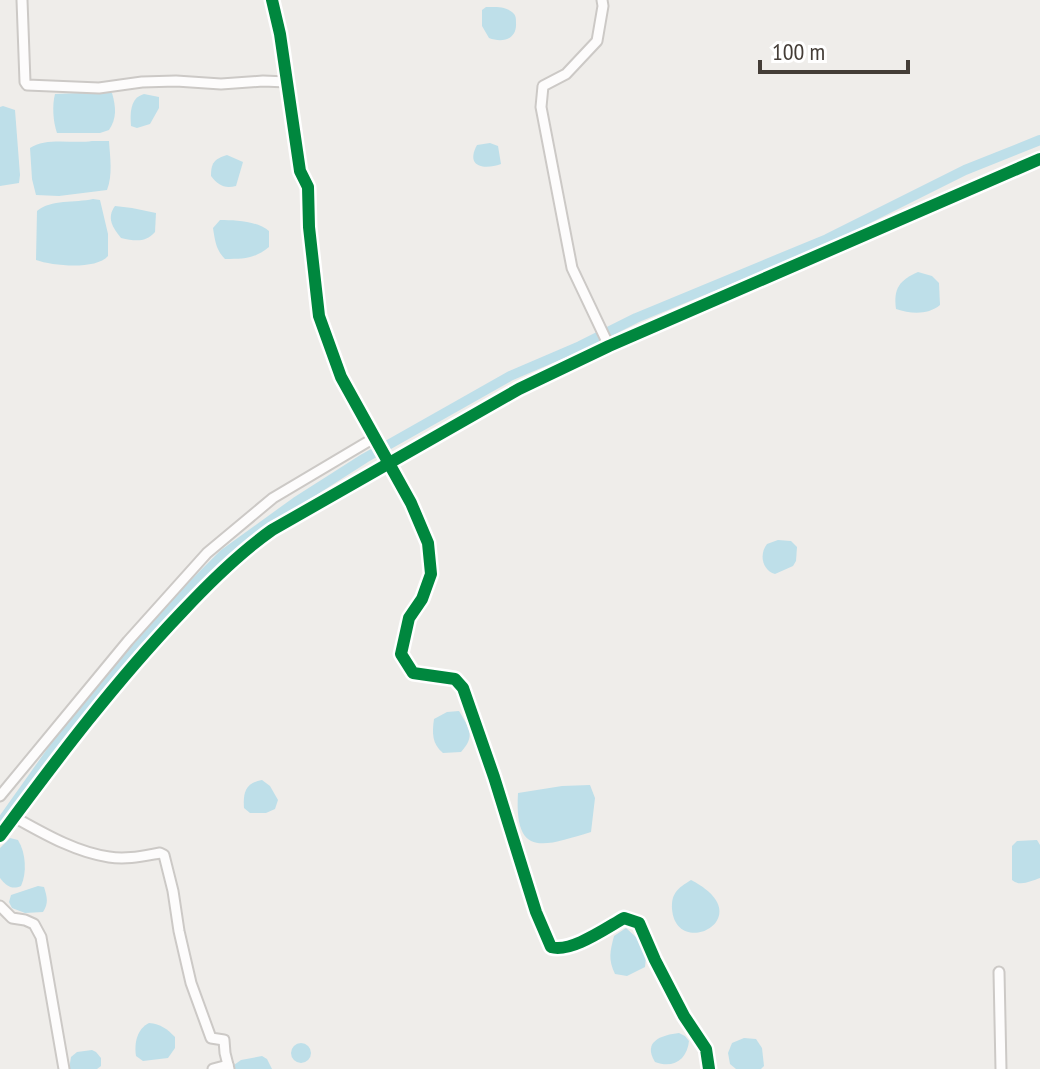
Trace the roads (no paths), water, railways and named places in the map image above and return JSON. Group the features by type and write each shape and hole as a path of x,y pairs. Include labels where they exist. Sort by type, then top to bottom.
{"street":[{"path":"22,0 27,85 99,88 142,82 287,82"},
{"path":"272,0 280,34 300,171 308,187 309,227 319,316 341,377 411,503 428,543 431,574 422,599 409,618 401,654 413,673 455,679 463,688 536,912 551,947 560,949 579,942 624,918 639,923 684,1016 706,1049 709,1069"},
{"path":"602,0 597,41 566,74 543,86 541,107 572,268 609,346"},
{"path":"0,836 116,685 163,632 224,568 272,530 519,389 609,346 1040,159"},
{"path":"0,796 119,652 207,553 273,498 374,438"},
{"path":"14,817 48,836 87,852 132,858 164,855 191,983 211,1038 224,1040 228,1067 213,1069"},
{"path":"0,906 12,918 34,924 41,937 64,1069"},
{"path":"999,972 1001,1069"}],"water":[{"path":"486,7 503,8 514,14 516,29 511,37 504,40 489,38 482,26 482,10"},
{"path":"112,93 114,103 115,117 109,130 100,133 57,133 53,114 55,94"},
{"path":"144,94 159,97 159,108 150,124 137,128 131,126 132,107 136,99"},
{"path":"0,107 15,110 20,175 19,183 0,186"},
{"path":"109,141 111,172 107,190 59,196 36,195 30,148 52,142"},
{"path":"490,143 498,146 501,164 488,167 478,165 473,158 477,145"},
{"path":"227,155 243,162 236,186 222,186 211,176 214,162"},
{"path":"100,200 108,234 108,256 84,265 36,260 37,211 56,203"},
{"path":"115,206 156,213 155,232 140,240 121,238 111,219"},
{"path":"220,220 246,222 264,228 269,231 269,247 248,258 225,259 218,249 213,228"},
{"path":"918,272 932,276 939,283 940,305 919,313 896,309 899,286"},
{"path":"778,540 791,541 797,547 796,561 793,566 775,574 767,569 763,557 767,544"},
{"path":"459,711 470,736 461,752 443,753 434,738 434,719 447,712"},
{"path":"262,780 270,786 278,800 275,809 266,813 250,813 244,808 245,793 249,786"},
{"path":"590,785 595,798 591,832 546,843 527,838 521,829 518,814 518,793"},
{"path":"10,838 18,840 25,863 21,886 15,888 0,878 0,848"},
{"path":"1037,840 1040,845 1040,878 1026,883 1015,882 1012,880 1012,846 1017,841"},
{"path":"691,880 711,894 719,907 718,919 710,928 699,932 687,932 677,924 672,909 676,892"},
{"path":"44,887 47,897 43,912 25,913 12,908 9,902 11,895"},
{"path":"626,928 647,947 645,967 627,976 615,974 610,955 614,936"},
{"path":"149,1023 164,1027 175,1037 175,1048 168,1058 143,1061 136,1056 137,1037"},
{"path":"679,1033 689,1041 682,1058 668,1064 655,1062 652,1044 666,1035"},
{"path":"744,1038 756,1039 762,1048 764,1066 761,1069 736,1069 730,1064 728,1053 732,1043"},
{"path":"301,1043 308,1046 311,1053 308,1060 301,1063 294,1060 291,1053 294,1046"},
{"path":"92,1050 101,1058 101,1066 97,1069 69,1069 71,1057 77,1052"},
{"path":"262,1056 272,1069 234,1069 234,1065 241,1060"}],"waterway":[{"path":"0,824 93,693 136,642 224,554 296,502 365,458 510,376 636,318 827,239 965,170 1040,140"}]}
